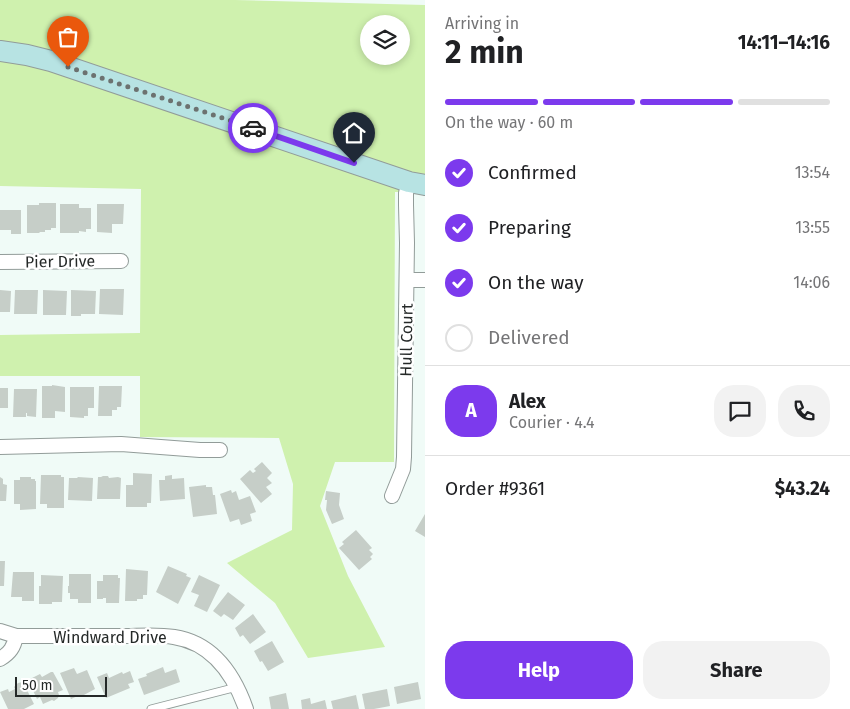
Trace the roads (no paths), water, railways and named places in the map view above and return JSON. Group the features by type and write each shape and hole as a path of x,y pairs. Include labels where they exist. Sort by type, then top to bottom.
{"main road":[{"path":"0,51 51,61 417,184"}],"street":[{"name":"Hull Court","path":"392,496 403,468 404,458 407,280 406,194 417,184"},
{"name":"Pier Drive","path":"0,262 121,261"},
{"path":"407,280 425,280"},
{"path":"0,447 121,444 220,450"},
{"name":"Windward Drive","path":"0,631 16,636 160,636 183,639 196,644 216,658 229,672 246,709"},
{"path":"0,659 11,651 16,636"}],"lane":[{"path":"151,709 237,687"}]}
